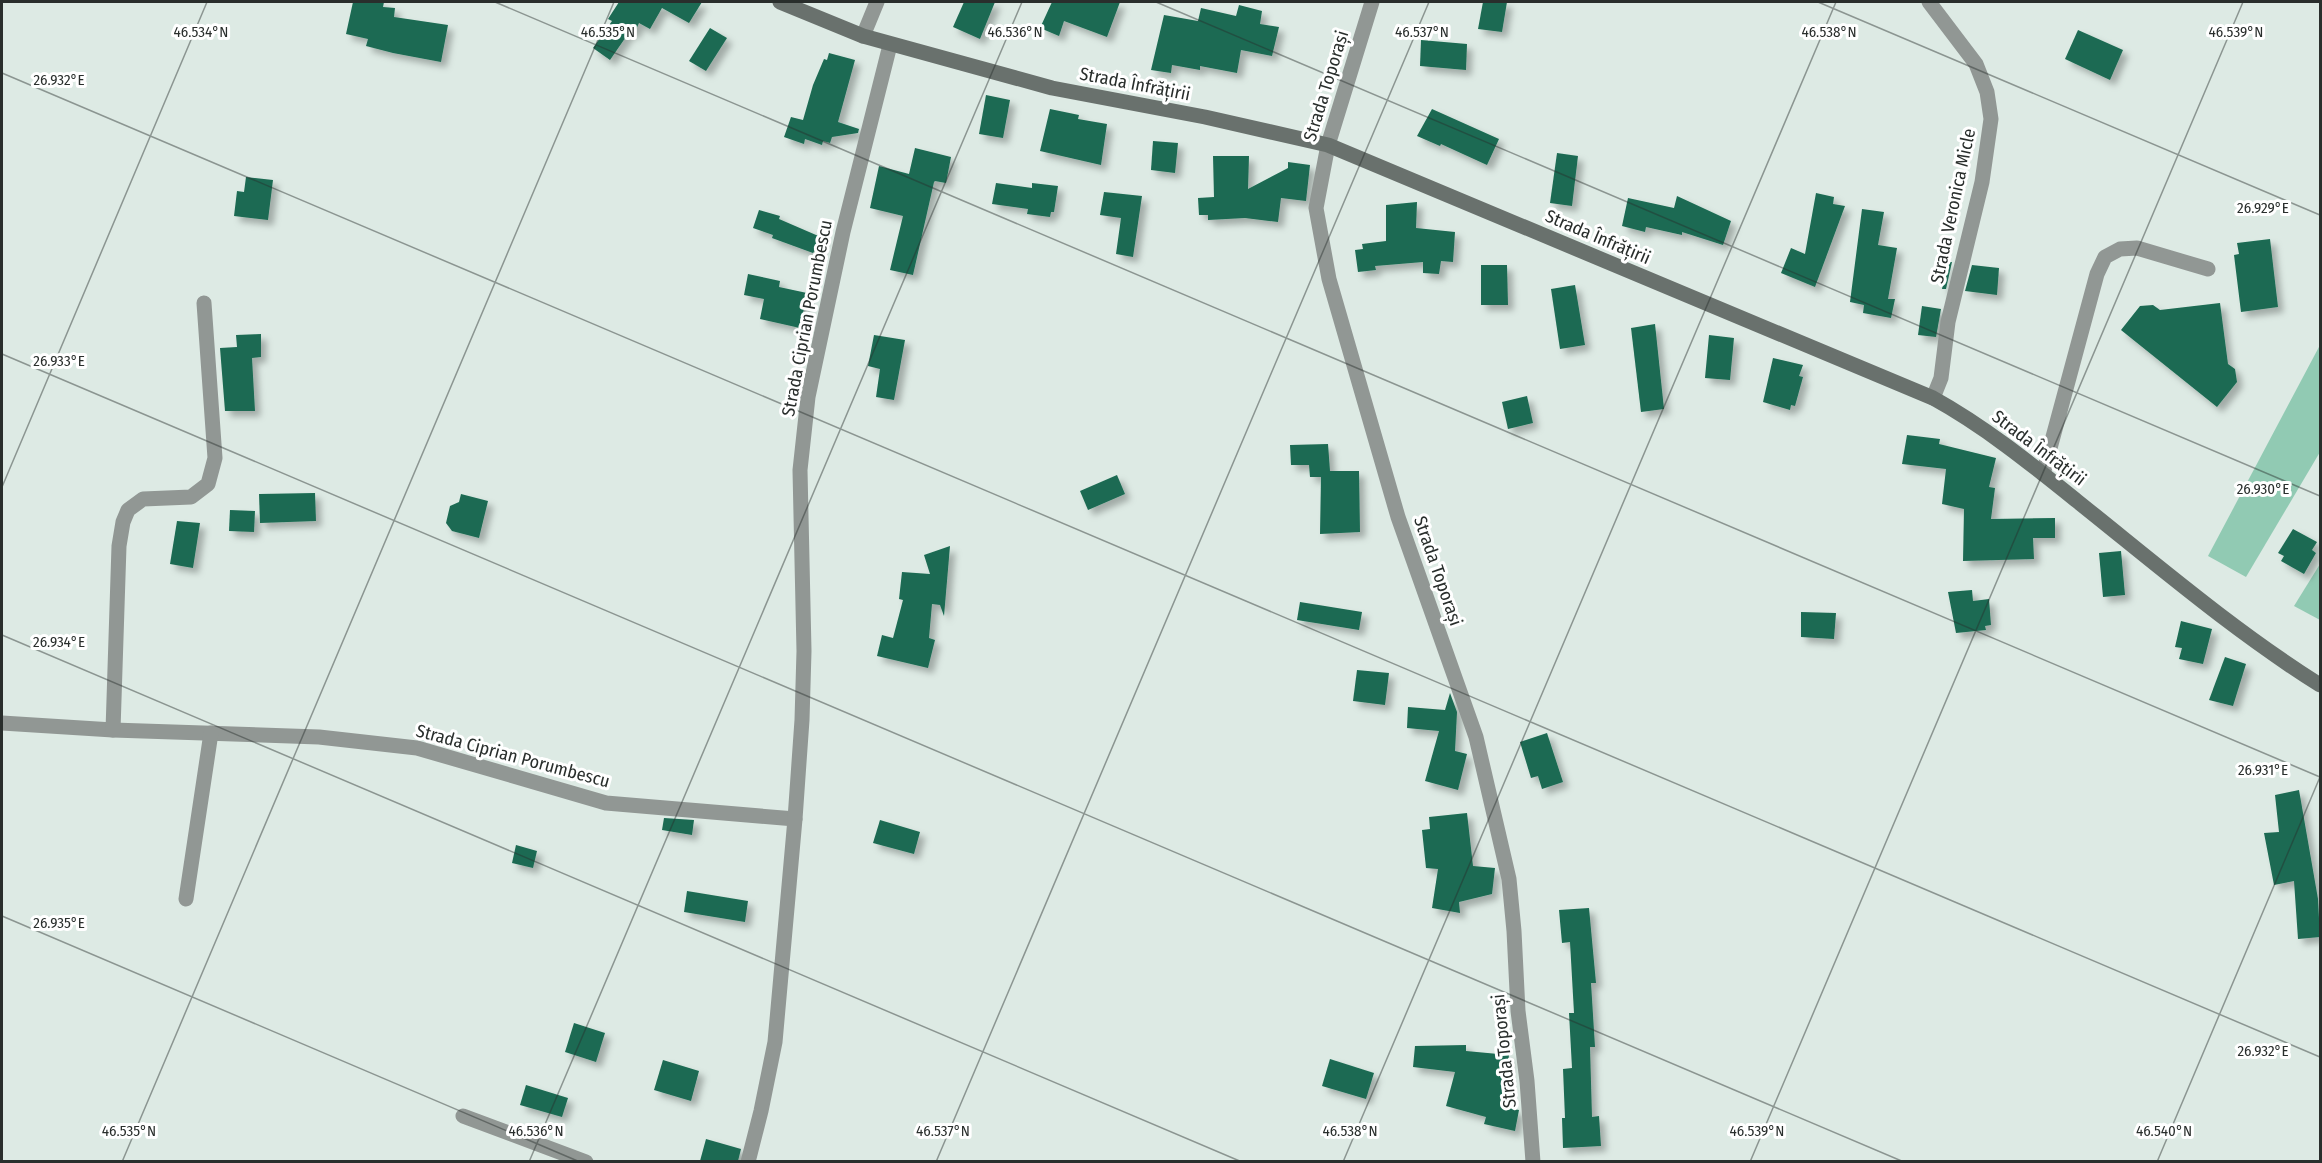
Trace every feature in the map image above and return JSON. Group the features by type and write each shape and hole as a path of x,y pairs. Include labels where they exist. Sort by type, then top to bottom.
{"main road":[{"name":"Strada Înfrățirii","path":"780,2 890,45 1052,88 1206,117 1328,145 1933,398 1957,411 2043,474 2205,603 2320,685"}],"street":[{"path":"863,36 877,2"},
{"name":"Strada Toporași","path":"1372,2 1328,145 1316,208 1329,279 1398,517 1476,737 1509,879 1515,931 1518,1011 1527,1081 1533,1161"},
{"name":"Strada Veronica Micle","path":"1929,2 1976,64 1987,92 1991,119 1982,182 1948,322 1941,378 1933,398"},
{"name":"Strada Ciprian Porumbescu","path":"748,1161 775,1042 795,819 804,651 800,470 808,397 843,232 890,45"},
{"path":"2043,474 2097,274 2105,256 2120,249 2137,248 2208,269"},
{"path":"113,730 119,546 123,522 128,510 143,499 191,497 208,484 215,458 204,303"},
{"name":"Strada Ciprian Porumbescu","path":"2,723 113,730 319,737 417,748 606,803 795,819"},
{"path":"186,898 211,733"},
{"path":"463,1116 586,1161"}],"green space":[{"path":"2320,345 2320,452 2246,577 2208,556"},
{"path":"2320,564 2320,620 2294,606"}],"building":[{"path":"353,2 384,2 383,7 395,8 394,17 448,25 441,62 366,46 368,39 346,34"},
{"path":"619,2 702,2 689,23 662,8 650,29 639,23 634,34 630,31 610,60 593,48 612,21 608,19"},
{"path":"964,2 995,2 980,39 953,27"},
{"path":"1052,2 1120,2 1107,37 1064,21 1059,36 1040,28"},
{"path":"1483,2 1507,2 1502,32 1478,29"},
{"path":"1239,5 1262,11 1260,24 1279,27 1272,56 1241,50 1237,73 1200,66 1200,70 1172,65 1171,73 1151,70 1164,15 1198,21 1201,8 1236,16"},
{"path":"710,28 727,38 706,71 689,61"},
{"path":"2078,30 2123,50 2110,80 2065,59"},
{"path":"1421,40 1467,44 1466,70 1420,66"},
{"path":"829,53 855,60 838,122 859,129 858,133 832,137 830,143 823,141 822,145 805,139 804,144 784,137 791,117 803,120 813,85"},
{"path":"986,95 1010,100 1003,138 979,134"},
{"path":"1050,109 1079,115 1078,119 1107,124 1101,165 1040,151"},
{"path":"1432,109 1499,139 1487,165 1417,136"},
{"path":"1153,141 1178,143 1175,173 1151,170"},
{"path":"915,148 951,157 946,183 934,182 913,275 890,270 903,216 870,208 879,166 909,174"},
{"path":"1557,153 1578,156 1572,206 1550,203"},
{"path":"1213,156 1249,156 1248,189 1288,168 1288,162 1310,165 1306,201 1281,198 1278,222 1245,218 1208,220 1208,215 1199,215 1198,198 1214,197"},
{"path":"246,177 273,180 268,220 234,216 237,191 244,192"},
{"path":"996,183 1032,188 1032,183 1058,186 1054,212 1051,212 1050,217 1027,214 1028,209 992,204"},
{"path":"1104,192 1142,196 1133,257 1116,254 1121,218 1100,215"},
{"path":"1816,193 1834,197 1833,204 1845,206 1815,287 1781,273 1791,248 1805,254"},
{"path":"1677,196 1731,221 1723,245 1682,232 1682,235 1646,227 1645,232 1622,226 1628,198 1674,208"},
{"path":"1417,202 1416,228 1455,232 1453,262 1441,261 1439,274 1423,273 1423,262 1375,266 1376,270 1358,272 1355,250 1363,249 1362,244 1386,241 1386,205"},
{"path":"1862,209 1884,212 1878,245 1897,248 1888,299 1895,299 1891,318 1863,313 1864,305 1850,302"},
{"path":"759,210 780,216 779,219 823,238 818,251 815,250 813,253 772,238 773,235 753,228"},
{"path":"2270,239 2278,307 2241,312 2234,255 2239,254 2237,243"},
{"path":"1947,262 1952,262 1946,289 1942,289"},
{"path":"1481,265 1507,265 1508,305 1481,305"},
{"path":"1972,265 1999,268 1997,295 1965,291"},
{"path":"748,274 780,281 779,287 807,293 800,328 760,319 764,299 744,295"},
{"path":"1575,285 1585,345 1560,349 1551,289"},
{"path":"2220,303 2228,364 2235,369 2237,382 2217,407 2121,330 2140,306 2153,305 2160,310"},
{"path":"1922,306 1941,309 1936,337 1918,335"},
{"path":"1655,324 1664,409 1641,412 1631,328"},
{"path":"261,334 261,357 252,358 255,411 225,411 220,348 237,347 236,335"},
{"path":"874,335 905,340 894,400 876,397 880,369 868,366"},
{"path":"1709,335 1734,338 1730,380 1705,378"},
{"path":"1773,358 1803,365 1799,376 1803,377 1795,406 1791,405 1790,410 1763,402"},
{"path":"1527,396 1533,423 1508,429 1502,402"},
{"path":"1907,435 1940,439 1939,444 1996,458 1989,487 1995,488 1991,519 2055,518 2055,538 2033,538 2034,559 1963,561 1964,509 1942,504 1946,469 1902,464"},
{"path":"1328,444 1330,471 1359,471 1360,532 1320,534 1321,477 1310,477 1309,465 1291,465 1290,445"},
{"path":"1117,475 1125,494 1088,510 1080,491"},
{"path":"315,493 316,521 260,523 259,494"},
{"path":"461,494 488,501 479,538 452,531 446,523 450,506 459,502"},
{"path":"230,510 255,511 254,532 229,531"},
{"path":"177,521 200,523 193,568 170,564"},
{"path":"2293,529 2317,542 2312,550 2316,553 2304,574 2281,561 2284,556 2278,553"},
{"path":"950,546 944,616 940,605 932,604 929,638 935,640 928,668 877,656 882,635 893,638 903,600 899,599 902,572 930,574 924,555"},
{"path":"2121,551 2125,595 2103,597 2099,553"},
{"path":"1972,590 1973,601 1989,599 1991,625 1985,626 1986,630 1956,633 1948,592"},
{"path":"1300,602 1362,612 1359,630 1297,620"},
{"path":"1801,612 1836,613 1834,639 1801,637"},
{"path":"2181,621 2212,629 2203,664 2179,659 2182,648 2175,647"},
{"path":"2225,657 2246,664 2233,706 2209,700"},
{"path":"1357,670 1389,673 1385,705 1353,701"},
{"path":"1450,693 1457,712 1455,751 1467,754 1458,790 1425,781 1439,731 1407,728 1408,707 1445,710"},
{"path":"1547,733 1563,782 1542,789 1538,776 1531,778 1520,742"},
{"path":"2299,790 2318,899 2320,937 2298,939 2294,881 2274,885 2264,833 2279,832 2275,795"},
{"path":"1467,813 1473,866 1495,868 1492,894 1459,902 1460,913 1432,908 1438,869 1426,868 1422,830 1430,829 1429,817"},
{"path":"664,818 694,820 692,835 662,830"},
{"path":"880,820 920,832 914,854 873,843"},
{"path":"516,845 537,851 533,868 512,863"},
{"path":"687,891 748,901 745,922 684,912"},
{"path":"1589,908 1596,983 1591,983 1595,1047 1590,1047 1592,1117 1599,1116 1601,1146 1563,1148 1562,1118 1565,1118 1563,1069 1572,1068 1569,1013 1574,1013 1570,942 1562,943 1559,910"},
{"path":"574,1023 605,1033 596,1062 565,1052"},
{"path":"1466,1045 1466,1051 1509,1055 1503,1107 1519,1110 1515,1131 1484,1124 1486,1117 1446,1106 1455,1072 1413,1067 1415,1046"},
{"path":"1330,1059 1374,1073 1366,1099 1322,1086"},
{"path":"663,1060 699,1071 691,1101 654,1090"},
{"path":"526,1085 568,1098 562,1117 520,1105"},
{"path":"706,1139 741,1149 738,1161 700,1161"}]}
